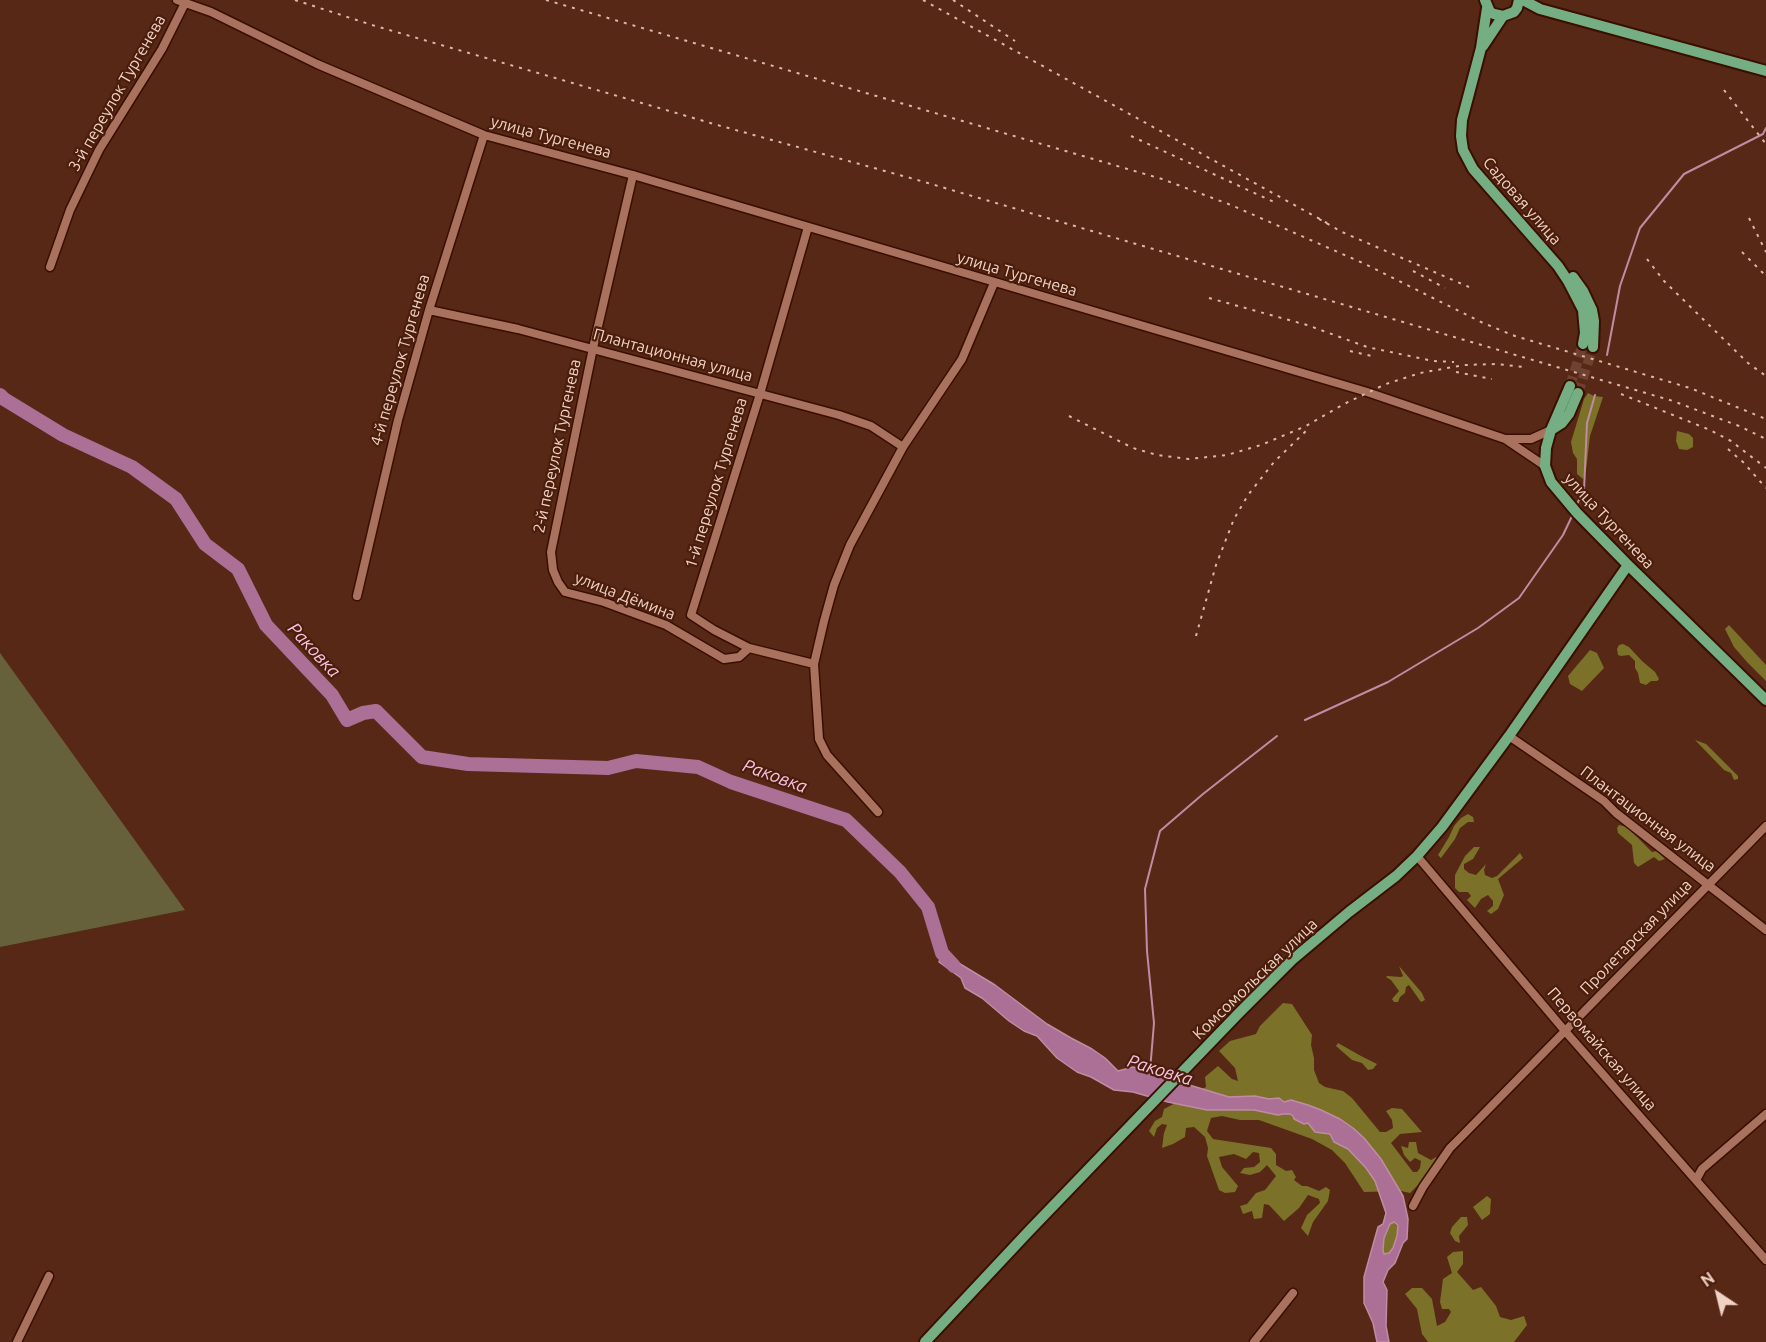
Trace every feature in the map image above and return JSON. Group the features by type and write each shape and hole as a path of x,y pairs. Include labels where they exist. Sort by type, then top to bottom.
{"main road":[{"path":"1481,48 1508,14 1517,8 1519,0"},
{"path":"1524,0 1540,9 1764,71"},
{"path":"1486,4 1494,14 1540,9"},
{"path":"1481,48 1486,4"},
{"name":"Садовая улица","path":"1481,48 1462,120 1463,150 1473,169 1558,266 1583,310 1588,345"},
{"path":"1545,466 1546,448 1551,430 1574,389"},
{"name":"улица Тургенева","path":"1545,466 1551,482 1577,513 1766,700"},
{"name":"Комсомольская улица","path":"925,1342 1029,1231 1292,960 1396,876 1417,856 1442,827 1509,736 1628,565"}],"street":[{"name":"улица Тургенева","path":"181,1 212,12 317,64 484,135 633,175 1378,396 1505,439 1545,466"},
{"name":"3-й переулок Тургенева","path":"50,267 70,210 99,150 162,49 181,1"},
{"name":"4-й переулок Тургенева","path":"357,596 398,420 429,310 484,135"},
{"name":"2-й переулок Тургенева","path":"558,582 553,570 551,552 593,348 633,175"},
{"name":"1-й переулок Тургенева","path":"749,648 691,615 760,394 807,227"},
{"path":"878,812 827,755 819,739 814,664 834,585 850,545 903,447 962,359 994,283"},
{"name":"Плантационная улица","path":"429,310 593,348 840,415 872,426 903,447"},
{"path":"1505,439 1531,439 1551,430"},
{"name":"улица Дёмина","path":"558,582 565,592 604,602 666,625 724,659 739,657 749,648"},
{"path":"749,648 814,664"},
{"name":"Плантационная улица","path":"1509,736 1604,801 1616,813 1766,930"},
{"name":"Пролетарская улица","path":"1413,1206 1450,1148 1766,826"},
{"name":"Первомайская улица","path":"1417,856 1565,1031 1766,1260"},
{"path":"1696,1180 1702,1169 1766,1114"},
{"path":"17,1342 49,1276"},
{"path":"1254,1342 1293,1293"}],"shaded area":[{"path":"1588,393 1603,397 1590,436 1583,479 1577,474 1577,459 1571,442 1584,399"},
{"path":"1677,431 1689,434 1693,438 1693,447 1687,450 1679,449 1676,441"},
{"path":"1729,625 1766,665 1766,681 1734,647 1725,629"},
{"path":"1623,644 1655,672 1659,679 1657,681 1651,681 1646,685 1640,683 1635,661 1629,655 1618,655 1617,649"},
{"path":"1590,650 1597,653 1604,668 1582,691 1570,684 1568,676"},
{"path":"0,653 185,910 0,947"},
{"path":"1695,740 1706,744 1738,776 1738,779 1734,780 1731,773 1724,770"},
{"path":"1468,814 1473,817 1474,822 1468,822 1460,828 1441,858 1438,855 1454,826"},
{"path":"1619,825 1627,827 1652,852 1657,851 1665,859 1659,861 1654,857 1638,867 1634,863 1632,845 1618,833"},
{"path":"1474,847 1480,847 1473,859 1464,864 1464,869 1476,875 1486,864 1485,875 1492,878 1497,876 1520,853 1523,858 1498,879 1504,895 1498,909 1491,914 1487,911 1493,906 1493,901 1488,895 1481,899 1475,908 1467,900 1471,896 1468,892 1459,892 1455,888 1455,875 1465,856"},
{"path":"942,953 995,985 1047,1024 1092,1049 1118,1071 1133,1067 1229,1097 1279,1098 1284,1102 1291,1100 1321,1110 1353,1128 1381,1159 1403,1196 1408,1219 1407,1239 1383,1282 1387,1290 1386,1326 1389,1342 1377,1342 1373,1323 1364,1303 1364,1277 1378,1227 1383,1224 1386,1213 1375,1181 1348,1149 1334,1142 1330,1134 1315,1132 1308,1123 1304,1124 1294,1119 1290,1114 1278,1115 1254,1110 1207,1110 1133,1092 1114,1090 1077,1072 1057,1058 1037,1036 1009,1021 982,998 965,988 961,978 939,962","holes":["1394,1222 1398,1225 1393,1248 1389,1253 1384,1254 1384,1238 1390,1224"]},
{"path":"1399,966 1422,993 1425,1000 1421,1002 1409,985 1398,1002 1394,1002 1392,999 1399,991 1386,977 1403,976"},
{"path":"1283,1003 1292,1004 1312,1035 1314,1070 1319,1083 1325,1087 1343,1091 1352,1098 1380,1132 1393,1128 1392,1120 1386,1111 1392,1108 1402,1109 1422,1132 1400,1134 1391,1143 1413,1172 1417,1172 1420,1168 1421,1161 1415,1158 1410,1162 1401,1146 1408,1148 1409,1142 1416,1142 1418,1153 1431,1160 1436,1157 1438,1159 1429,1174 1410,1193 1401,1191 1364,1192 1345,1163 1332,1150 1312,1139 1259,1120 1240,1120 1222,1116 1211,1118 1207,1131 1213,1139 1271,1148 1276,1154 1276,1165 1286,1171 1292,1170 1296,1177 1294,1180 1302,1186 1319,1191 1326,1187 1330,1190 1328,1201 1313,1222 1308,1236 1301,1228 1307,1215 1320,1203 1319,1199 1308,1195 1299,1208 1284,1221 1269,1205 1264,1204 1262,1218 1254,1219 1252,1211 1243,1214 1240,1206 1247,1204 1256,1193 1265,1190 1276,1176 1267,1165 1260,1172 1250,1175 1240,1173 1244,1168 1254,1167 1260,1162 1259,1153 1253,1152 1246,1159 1234,1154 1219,1157 1222,1167 1238,1186 1235,1192 1225,1193 1219,1190 1207,1156 1208,1148 1205,1137 1194,1127 1186,1128 1185,1137 1162,1148 1167,1125 1162,1124 1157,1128 1154,1137 1149,1131 1155,1121 1162,1117 1164,1109 1206,1087 1205,1077 1218,1066 1232,1079 1238,1081 1235,1068 1219,1051 1230,1041 1256,1034 1260,1026"},
{"path":"1338,1043 1377,1064 1373,1069 1368,1070 1362,1063 1352,1060 1336,1046"},
{"path":"1487,1196 1491,1199 1490,1214 1482,1220 1473,1207"},
{"path":"1461,1217 1467,1217 1468,1225 1459,1236 1460,1243 1455,1241 1450,1233"},
{"path":"1394,1222 1398,1225 1397,1236 1393,1248 1389,1253 1384,1254 1384,1238 1390,1224"},
{"path":"1463,1251 1463,1264 1457,1272 1473,1290 1481,1287 1496,1306 1500,1317 1511,1320 1524,1316 1527,1325 1514,1342 1428,1342 1422,1334 1417,1309 1405,1294 1412,1288 1422,1288 1432,1299 1437,1326 1445,1322 1451,1312 1449,1309 1442,1309 1440,1302 1443,1279 1452,1273 1447,1257 1453,1252"}],"waterway":[{"path":"1607,355 1620,286 1640,228 1684,174 1763,134 1766,128"},
{"name":"Раковка","path":"0,395 63,435 132,467 176,499 205,544 238,569 266,625 332,695 347,720 363,713 376,711 422,757 468,764 608,768 636,761 698,767 731,782 846,820 900,872 928,907 942,953 954,966"},
{"path":"1576,506 1584,490 1587,423 1595,395"},
{"path":"1305,720 1388,682 1478,628 1519,598 1563,535 1573,514"},
{"path":"1150,1071 1154,1023 1147,951 1145,889 1160,831 1277,736"}],"tunnel":[{"path":"1570,386 1583,344"},
{"path":"1578,393 1593,347"}],"railway":[{"path":"295,0 372,25 914,179 1673,401 1739,426 1766,439"},
{"path":"546,0 1162,179 1231,205 1365,264 1483,323 1515,336 1690,388 1766,419"},
{"path":"923,0 1327,223"},
{"path":"953,0 1015,41"},
{"path":"1724,90 1766,144"},
{"path":"1131,136 1274,202"},
{"path":"1749,218 1766,252"},
{"path":"1319,219 1342,232 1469,287"},
{"path":"1742,252 1766,276"},
{"path":"1647,259 1664,281 1748,363 1766,376"},
{"path":"1413,271 1445,288"},
{"path":"1209,298 1307,325 1367,347 1433,361 1454,362"},
{"path":"1350,351 1376,357"},
{"path":"1069,416 1133,448 1157,455 1189,459 1227,455 1261,445 1306,426 1344,404 1386,384 1420,373 1464,365 1496,364 1524,367"},
{"path":"1456,372 1492,379"},
{"path":"1621,394 1710,430 1731,441 1766,468"},
{"path":"1196,636 1216,565 1234,519 1248,495 1274,462 1307,430"},
{"path":"1728,449 1766,488"}]}
